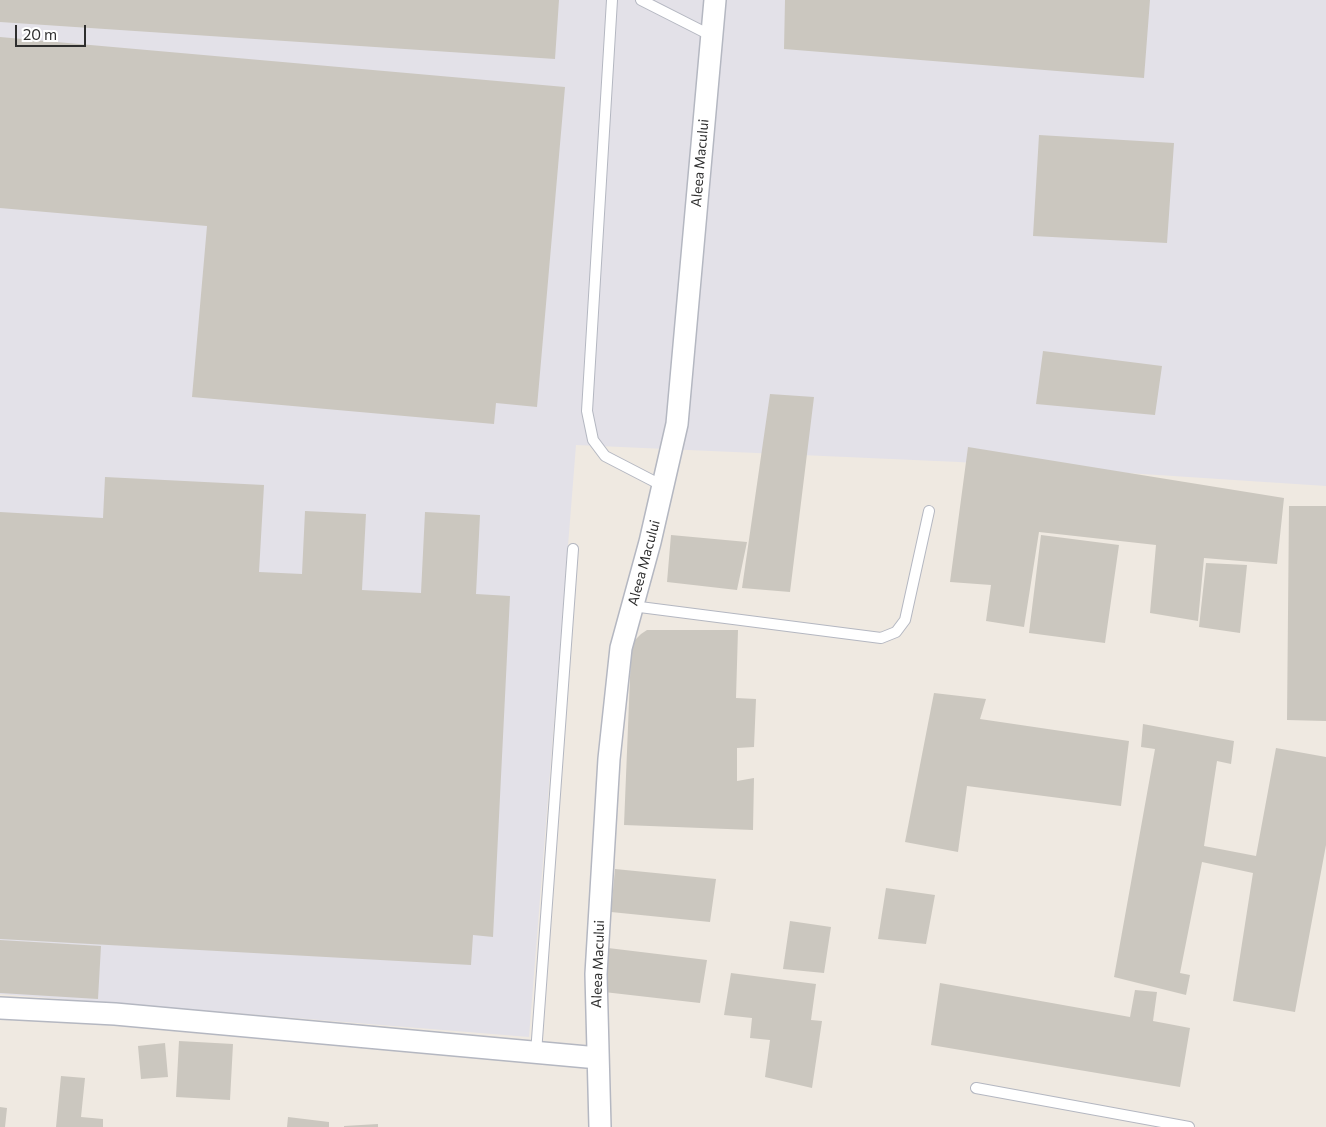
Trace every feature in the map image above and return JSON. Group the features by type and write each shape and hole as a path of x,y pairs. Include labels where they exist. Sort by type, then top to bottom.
{"street":[{"name":"Aleea Macului","path":"600,1127 596,974 609,759 621,648 650,542 677,424 715,0"},
{"path":"0,1008 115,1014 598,1058"}],"lane":[{"path":"612,0 586,411 593,440 605,456 663,486"},
{"path":"641,0 712,36"},
{"path":"632,606 880,638 896,632 905,620 929,511"},
{"path":"536,1053 573,549"},
{"path":"976,1088 1189,1127"}],"shaded area":[{"path":"0,0 1326,0 1326,486 959,462 576,445 529,1037 0,994"}],"building":[{"path":"0,0 559,0 555,59 0,22"},
{"path":"785,0 1150,0 1144,78 784,49"},
{"path":"0,37 565,87 537,407 496,403 494,424 192,397 207,226 0,208"},
{"path":"1039,135 1174,143 1167,243 1033,236"},
{"path":"1043,351 1162,366 1155,415 1036,404"},
{"path":"770,394 814,397 790,592 742,588"},
{"path":"968,447 1284,498 1277,564 1204,558 1198,621 1150,613 1156,545 1039,532 1024,627 986,621 991,585 950,582"},
{"path":"105,477 264,485 259,572 302,574 305,511 366,514 362,590 421,593 425,512 480,515 476,594 510,596 493,937 473,935 471,965 0,939 0,512 103,518"},
{"path":"1289,506 1326,506 1326,721 1287,720"},
{"path":"671,535 747,542 737,590 667,582"},
{"path":"1041,535 1119,545 1105,643 1029,633"},
{"path":"1206,563 1247,565 1240,633 1199,627"},
{"path":"647,630 738,630 736,698 756,699 754,747 737,748 737,781 754,778 753,830 624,825 631,653 633,642"},
{"path":"934,693 986,699 980,719 1129,741 1121,806 967,786 958,852 905,842"},
{"path":"1143,724 1234,741 1231,764 1217,761 1204,846 1256,856 1276,748 1326,757 1326,845 1295,1012 1233,1001 1253,873 1202,862 1180,973 1190,975 1186,995 1114,977 1155,749 1141,747"},
{"path":"615,869 716,879 710,922 611,912"},
{"path":"886,888 935,895 926,944 878,939"},
{"path":"790,921 831,927 824,973 783,969"},
{"path":"0,940 101,946 98,999 0,993"},
{"path":"608,948 707,960 700,1003 604,992"},
{"path":"731,973 816,984 811,1020 822,1021 812,1088 765,1077 770,1040 750,1038 752,1018 724,1015"},
{"path":"940,983 1130,1017 1135,990 1157,992 1153,1021 1190,1028 1180,1087 931,1045"},
{"path":"179,1041 233,1044 230,1100 176,1097"},
{"path":"165,1043 168,1077 141,1079 138,1046"},
{"path":"61,1076 85,1078 81,1117 103,1119 103,1127 56,1127"},
{"path":"0,1107 7,1108 5,1127 0,1127"},
{"path":"288,1117 329,1122 329,1127 287,1127"},
{"path":"378,1124 378,1127 344,1127 344,1126"}]}
